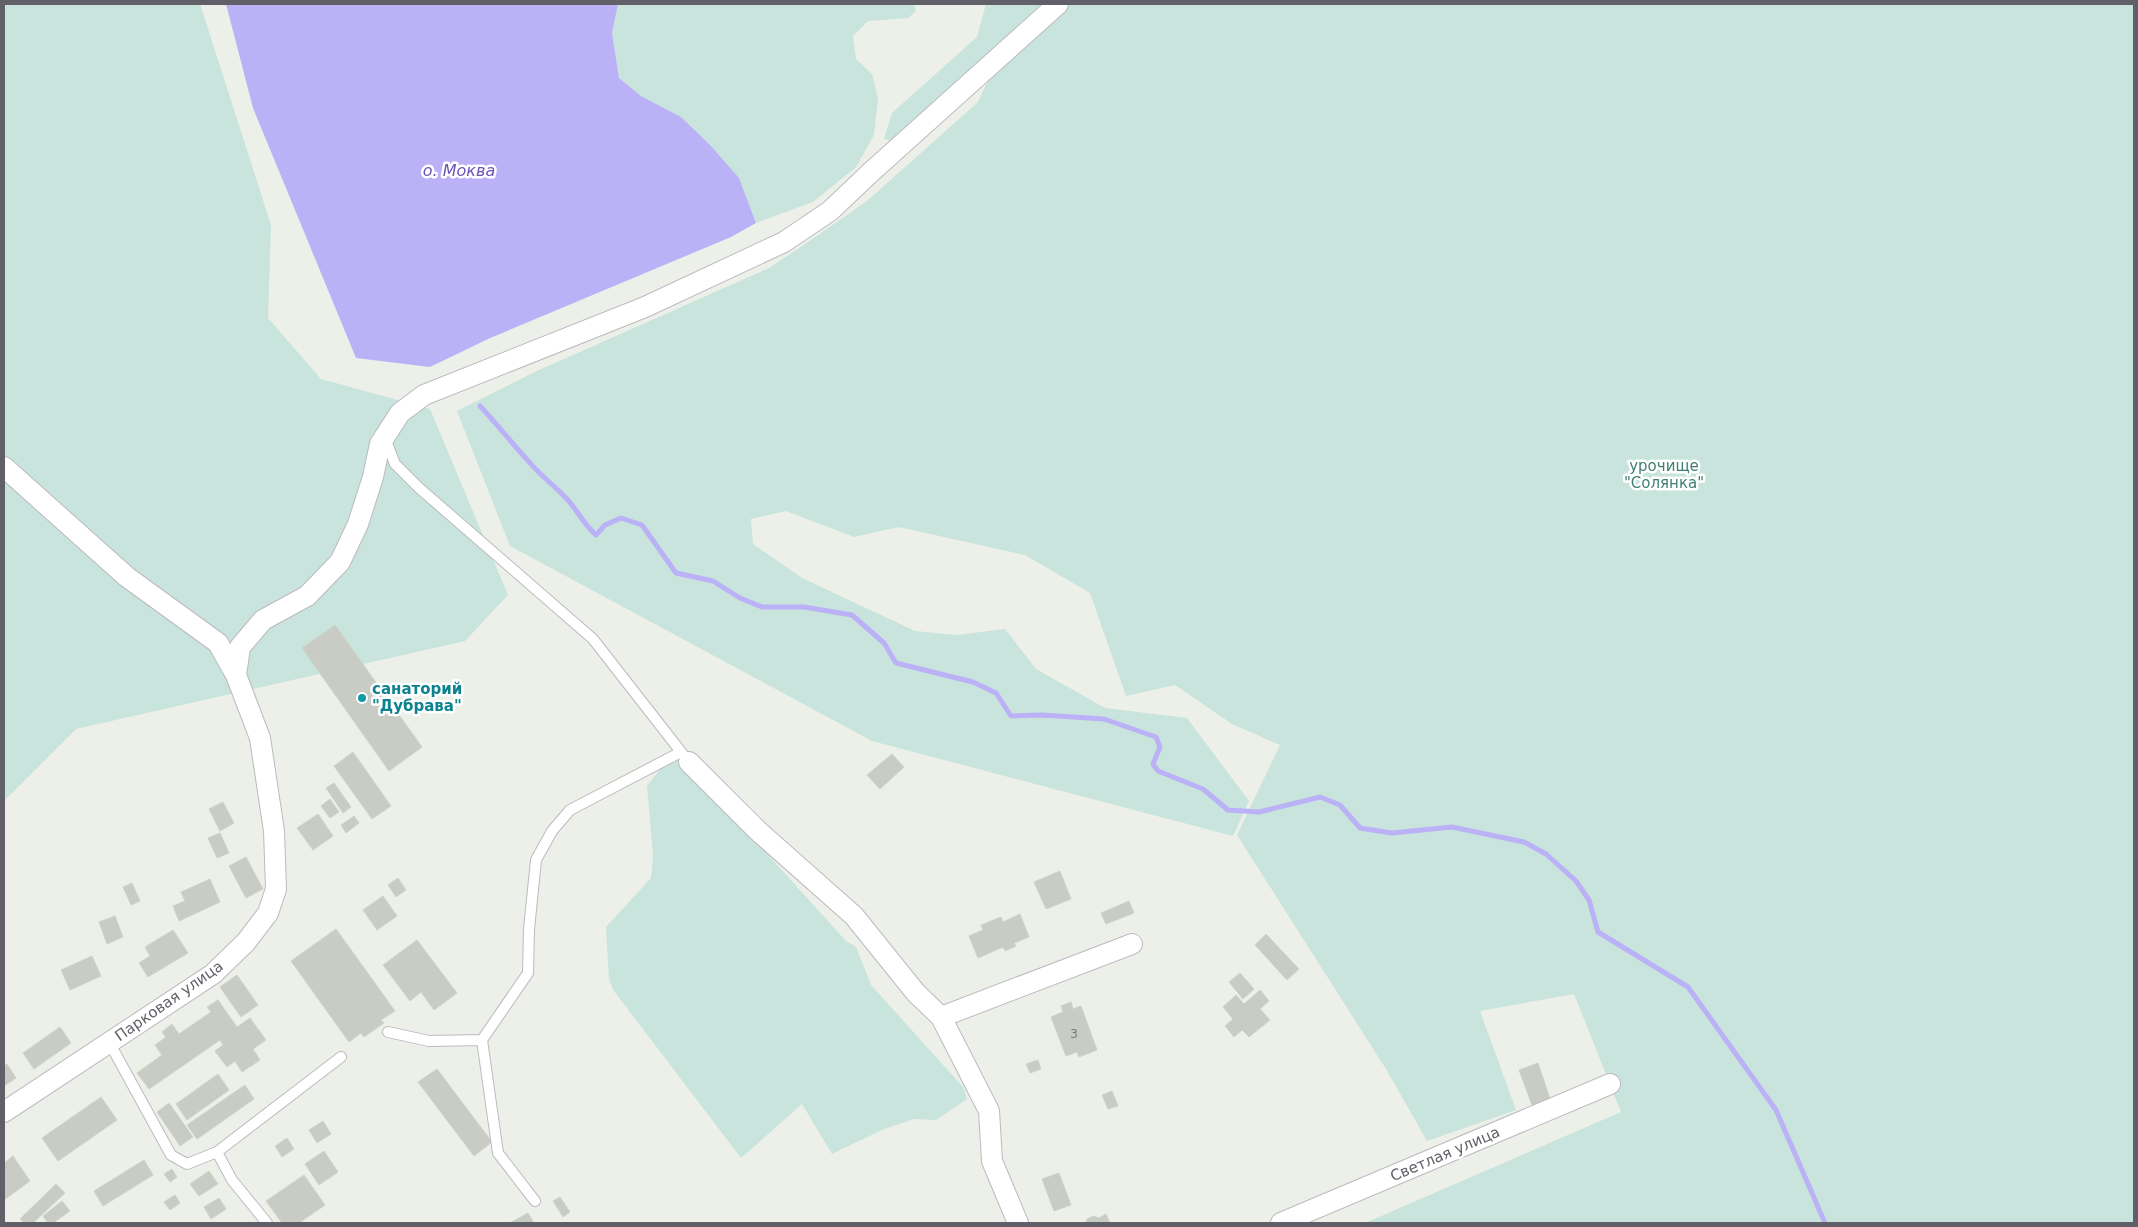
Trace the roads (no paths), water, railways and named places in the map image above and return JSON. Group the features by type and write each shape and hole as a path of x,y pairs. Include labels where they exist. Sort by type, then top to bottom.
{"street":[{"path":"236,675 240,647 263,620 307,596 340,562 358,524 373,477 380,444 400,413 424,394 646,307 784,242 830,211 1058,4"},
{"name":"Парковая улица","path":"4,467 127,577 218,643 236,675 260,738 274,831 276,889 268,913 246,942 213,974 4,1112"},
{"path":"685,757 758,830 854,916 916,993 941,1017 988,1111 992,1161 1018,1223"},
{"path":"941,1017 1132,944"},
{"name":"Светлая улица","path":"1281,1223 1610,1084"}],"lane":[{"path":"385,438 395,464 418,487 593,638 685,757 570,810 552,831 536,860 529,929 528,973 482,1040 498,1153 535,1202"},
{"path":"388,1032 429,1041 482,1040"},
{"path":"109,1042 170,1155 187,1164 217,1152 341,1057"},
{"path":"217,1152 232,1180 267,1223"}],"water":[{"name":"о. Моква","path":"226,4 618,4 612,33 619,78 641,96 681,117 710,145 739,178 756,223 731,237 488,339 430,367 356,358 253,108"}],"waterway":[{"path":"480,406 535,469 567,499 596,535 605,525 621,518 642,525 676,573 713,581 740,598 762,607 804,607 852,615 884,643 896,663 973,682 996,693 1011,716 1042,715 1104,719 1156,737 1160,747 1153,764 1158,771 1203,789 1228,810 1259,812 1320,797 1340,805 1360,828 1392,833 1452,827 1524,842 1546,854 1576,881 1589,900 1598,932 1688,987 1776,1110 1825,1223"}],"place":[{"name":"санаторий \"Дубрава\"","path":"362,698"}],"park label":[{"name":"урочище \"Солянка\"","path":"1664,474"}]}
